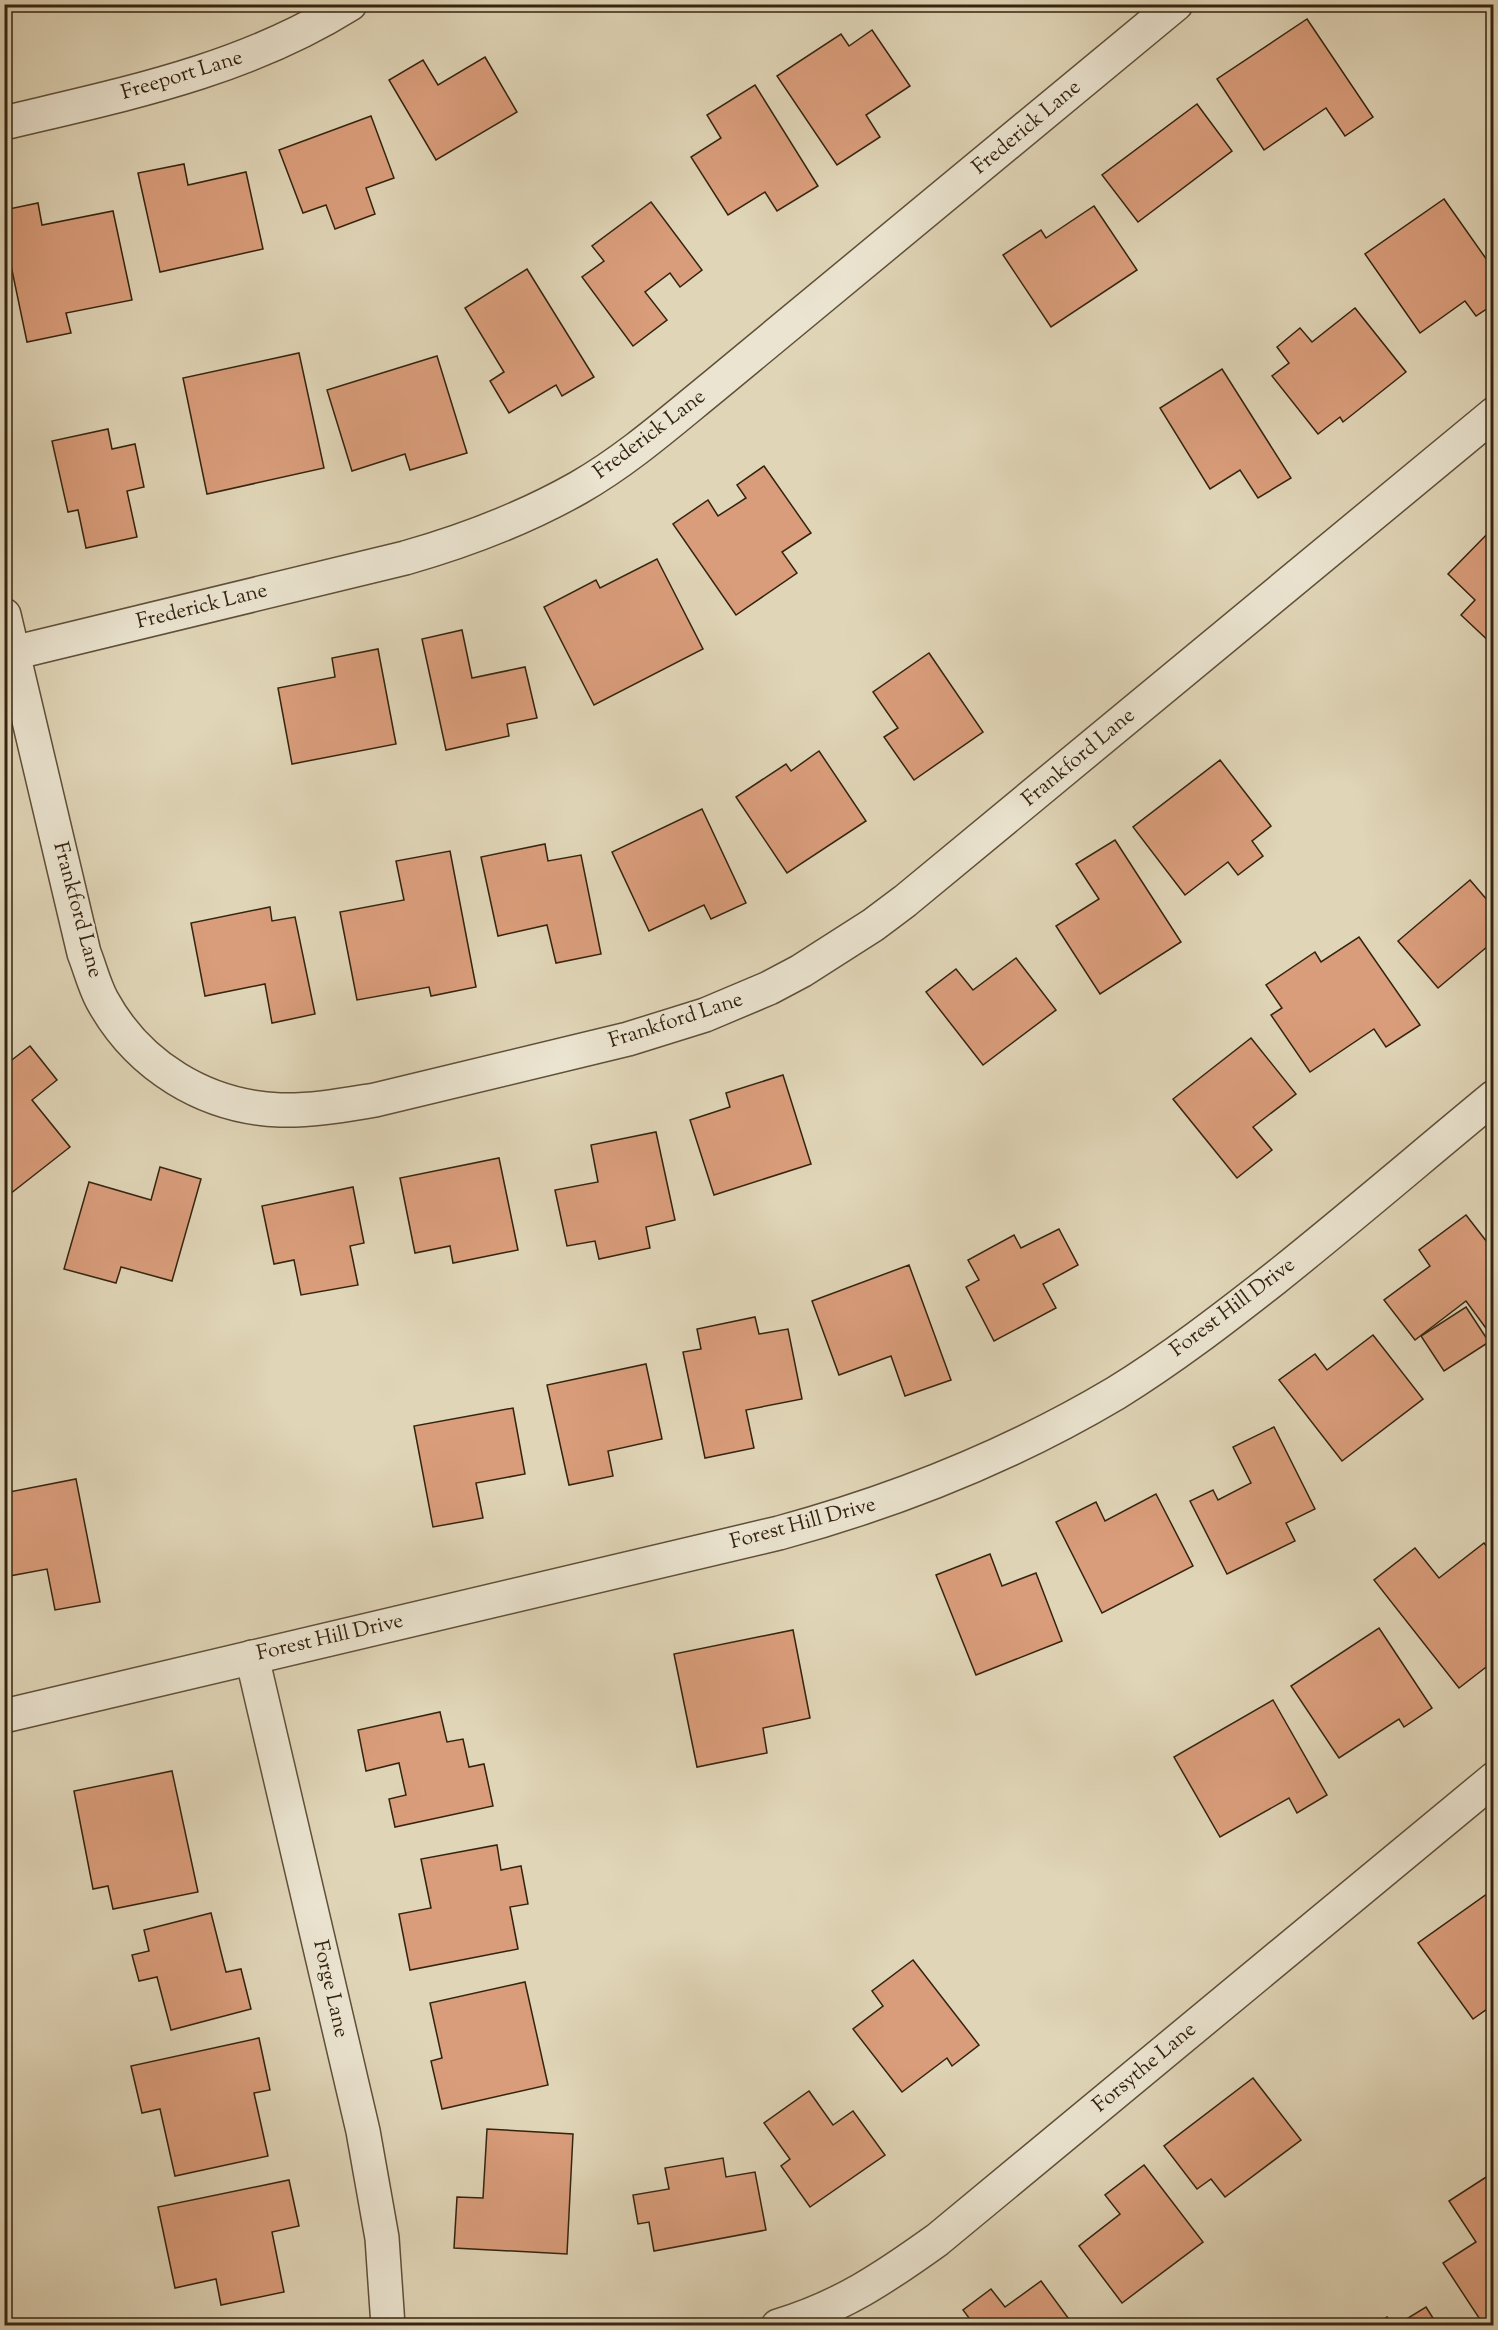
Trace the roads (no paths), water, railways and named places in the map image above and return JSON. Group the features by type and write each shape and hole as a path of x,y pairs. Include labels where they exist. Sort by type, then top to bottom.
{"street":[{"name":"Freeport Lane","path":"4,123 140,91 218,68 257,53 350,4"},
{"name":"Frederick Lane","path":"14,652 394,561 450,545 522,517 579,488 627,455 705,394 1176,4"},
{"name":"Frankford Lane","path":"4,615 84,953 101,998 124,1032 160,1068 197,1091 224,1100 251,1107 280,1110 308,1109 375,1100 657,1030 731,1005 801,971 905,902 1494,414"},
{"name":"Forest Hill Drive","path":"4,1716 790,1530 889,1500 998,1455 1117,1392 1229,1314 1494,1097"},
{"name":"Forge Lane","path":"252,1657 363,2131 382,2238 388,2325"},
{"name":"Forsythe Lane","path":"778,2325 832,2307 862,2291 937,2240 1494,1779"}]}
